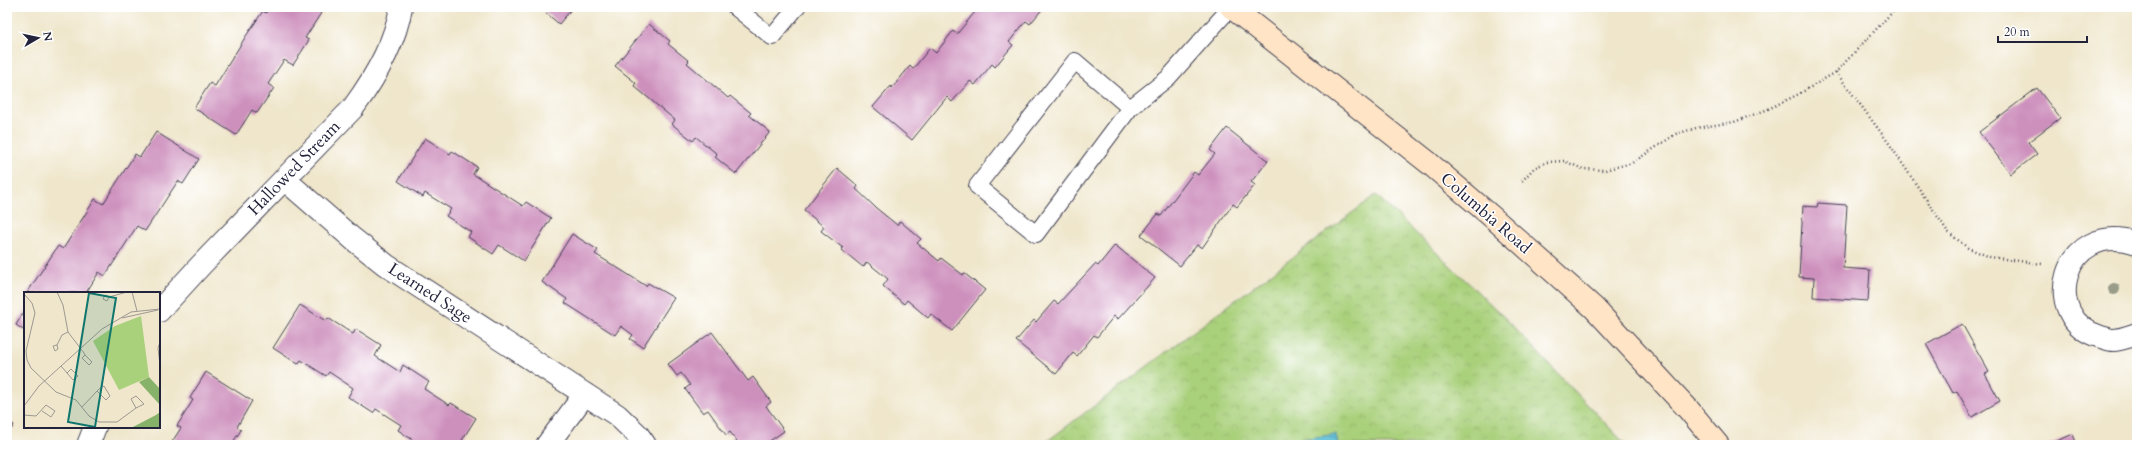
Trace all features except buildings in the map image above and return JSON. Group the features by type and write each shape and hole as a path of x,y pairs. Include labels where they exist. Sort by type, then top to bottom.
{"street":[{"name":"Hallowed Stream","path":"160,310 200,265 353,108 369,86 393,37 400,7"},
{"name":"Columbia Road","path":"1231,7 1430,163 1594,308 1688,409 1718,445"},
{"name":"Learned Sage","path":"284,179 353,240 386,265 617,414 638,435 644,445"},
{"path":"2137,243 2122,238 2104,239 2088,246 2076,257 2068,269 2064,290 2067,307 2077,323 2092,334 2113,340 2137,334"},
{"path":"547,445 585,394"},
{"path":"88,445 95,428"}],"lane":[{"path":"735,7 772,37 797,7"},
{"path":"1130,108 1075,61 977,186 1036,234 1130,108 1168,78 1231,7"}],"path":[{"path":"1522,181 1534,168 1547,162 1564,161 1583,169 1605,170 1632,163 1676,134 1696,128 1734,122 1766,110 1836,72 1897,7"},
{"path":"1836,72 1888,142 1948,232 1968,248 1990,256 2068,269"}],"green space":[{"path":"1376,195 1503,316 1626,445 1042,445"}],"water":[{"path":"1336,434 1338,445 1284,445 1283,442"}]}
